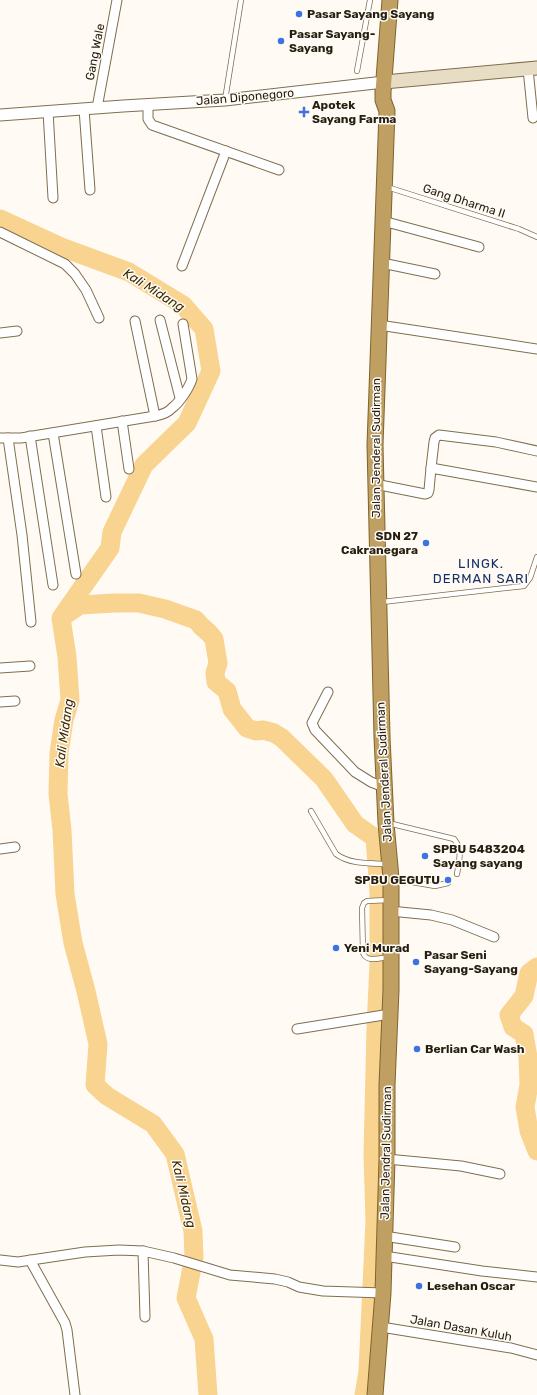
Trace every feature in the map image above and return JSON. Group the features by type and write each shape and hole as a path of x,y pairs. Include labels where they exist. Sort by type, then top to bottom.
{"highway":[{"path":"389,82 390,0"},
{"path":"389,82 400,0"},
{"name":"Jalan Jenderal Sudirman","path":"387,904 386,823 375,484 376,389 387,111 383,100 389,82"},
{"name":"Jalan Jendral Sudirman","path":"375,1395 381,1327 379,1293 384,1256 387,1159 387,1085 381,1015 387,958 387,904"}],"main road":[{"name":"Jalan Diponegoro","path":"389,82 532,68"}],"street":[{"name":"Gang Wale","path":"97,108 117,0"},
{"path":"532,68 533,118"},
{"name":"Jalan Diponegoro","path":"0,115 225,100 389,82"},
{"path":"148,104 148,119 152,125 279,170"},
{"path":"84,109 90,190"},
{"path":"48,111 53,198"},
{"path":"182,266 226,150"},
{"path":"383,221 479,247"},
{"path":"0,232 65,264 75,274 86,290 99,318"},
{"path":"382,263 436,274"},
{"path":"160,320 180,398"},
{"path":"135,321 154,416"},
{"path":"31,622 22,536 4,438 53,433 122,422 154,416 172,409 189,386 192,379 183,324"},
{"path":"379,325 537,349"},
{"path":"0,333 17,331"},
{"path":"122,422 129,469"},
{"path":"96,426 106,497"},
{"path":"53,433 76,574"},
{"path":"375,484 425,494 428,492 434,442 435,438 439,435 496,442 537,451"},
{"path":"30,436 53,586"},
{"path":"431,468 537,487"},
{"path":"0,668 30,666"},
{"path":"328,692 312,723 312,726 358,774 371,782 384,787"},
{"path":"0,702 15,701"},
{"path":"0,849 16,847"},
{"path":"387,904 452,920 494,937"},
{"path":"298,1029 381,1015"},
{"path":"387,1159 461,1166 500,1174"},
{"path":"384,1236 455,1247"},
{"path":"0,1260 18,1262 85,1252 119,1250 143,1251 230,1274 275,1279 288,1282 299,1287 323,1291 379,1293"},
{"path":"143,1251 145,1317"},
{"path":"384,1256 482,1271 537,1277"},
{"path":"30,1260 65,1322 74,1395"},
{"name":"Jalan Dasan Kuluh","path":"381,1327 511,1348 537,1354"}],"lane":[{"path":"225,100 241,0"},
{"path":"357,71 370,0"},
{"name":"Gang Dharma II","path":"384,186 519,229 537,237"},
{"path":"378,603 524,586 530,578 537,557"},
{"path":"311,811 336,854 342,859 369,863 387,868 435,886 448,883"},
{"path":"386,823 454,840 458,844 460,853 457,874"},
{"path":"387,904 370,901 364,903 362,908 363,953 368,959 387,958"}],"waterway":[{"name":"Kali Midang","path":"0,219 61,247 129,272 183,305 204,329 211,371 187,423 144,465 112,532 110,548 61,618 67,657 70,700 64,720 59,753 58,794 62,830 65,894 73,943 98,1044 95,1085 107,1096 153,1124 175,1154 193,1231 194,1257 186,1298 204,1339 208,1395"},
{"path":"65,615 80,605 139,603 165,609 196,620 214,639 218,663 215,673 216,682 227,691 232,709 247,728 256,731 263,730 274,733 282,738 324,779 355,824 375,838 379,892 379,964 373,1155 375,1221 368,1371 364,1395"},
{"path":"537,967 529,973 524,996 509,1015 513,1027 524,1034 528,1057 529,1085 525,1107 529,1131 537,1151"}],"place":[{"name":"Pasar Sayang Sayang","path":"299,14"},
{"name":"Pasar Sayang- Sayang","path":"281,41"},
{"name":"Apotek Sayang Farma","path":"304,112"},
{"name":"SDN 27 Cakranegara","path":"426,543"},
{"name":"SPBU 5483204 Sayang sayang","path":"425,856"},
{"name":"SPBU GEGUTU","path":"448,880"},
{"name":"Yeni Murad","path":"336,948"},
{"name":"Pasar Seni Sayang-Sayang","path":"416,962"},
{"name":"Berlian Car Wash","path":"417,1049"},
{"name":"Lesehan Oscar","path":"419,1286"}],"district":[{"name":"LINGK. DERMAN SARI","path":"481,570"}]}
